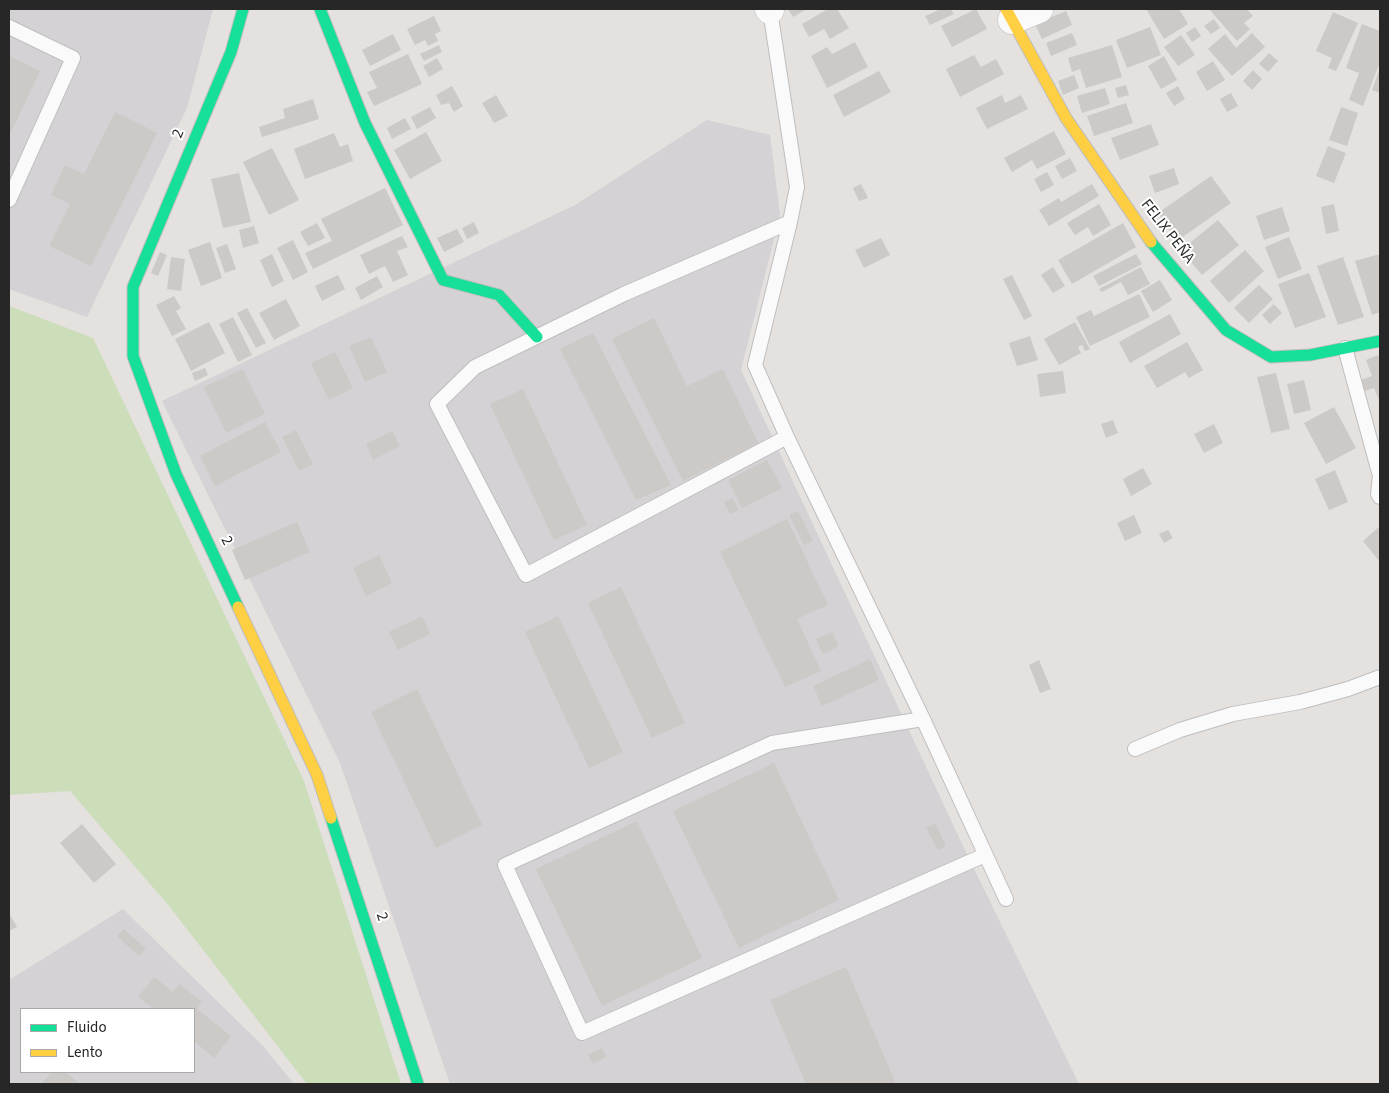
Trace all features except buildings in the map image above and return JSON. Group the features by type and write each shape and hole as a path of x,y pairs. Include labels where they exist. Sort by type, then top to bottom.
{"street":[{"name":"2","path":"243,9 232,52 133,287 133,356 176,474 318,775 418,1084"},
{"path":"320,9 365,122 443,280 499,296 537,337"},
{"path":"1009,14 1039,9"},
{"name":"FELIX PEÑA","path":"1009,14 1066,118 1149,240 1226,330 1271,357 1310,355 1380,341"}],"lane":[{"path":"769,9 796,187 790,222 755,364 786,437 923,719 1006,898"},
{"path":"9,26 73,58 9,200"},
{"path":"786,437 526,575 437,404 475,368 624,294 790,222"},
{"path":"1345,348 1380,476 1378,494 1380,497"},
{"path":"1135,748 1180,730 1232,714 1300,702 1348,689 1380,677"},
{"path":"923,719 772,743 505,865 582,1034 985,855"}],"shaded area":[{"path":"9,9 213,9 187,108 87,317 9,289"},
{"path":"707,120 770,135 780,215 741,370 962,844 1079,1084 450,1084 340,763 162,401 575,205"},
{"path":"123,909 263,1046 294,1084 9,1084 9,980"}],"green space":[{"path":"9,306 93,338 304,781 401,1084 307,1084 169,906 70,791 9,795"}],"traffic: fast":[{"path":"238,607 176,474 133,356 133,287 231,52 243,9"},
{"path":"320,9 365,123 443,280 499,295 537,337"},
{"path":"1151,242 1226,330 1271,357 1310,355 1380,341"},
{"path":"331,818 418,1084"}],"traffic: slow":[{"path":"1006,9 1066,118 1151,242"},
{"path":"238,607 317,775 331,818"}]}
